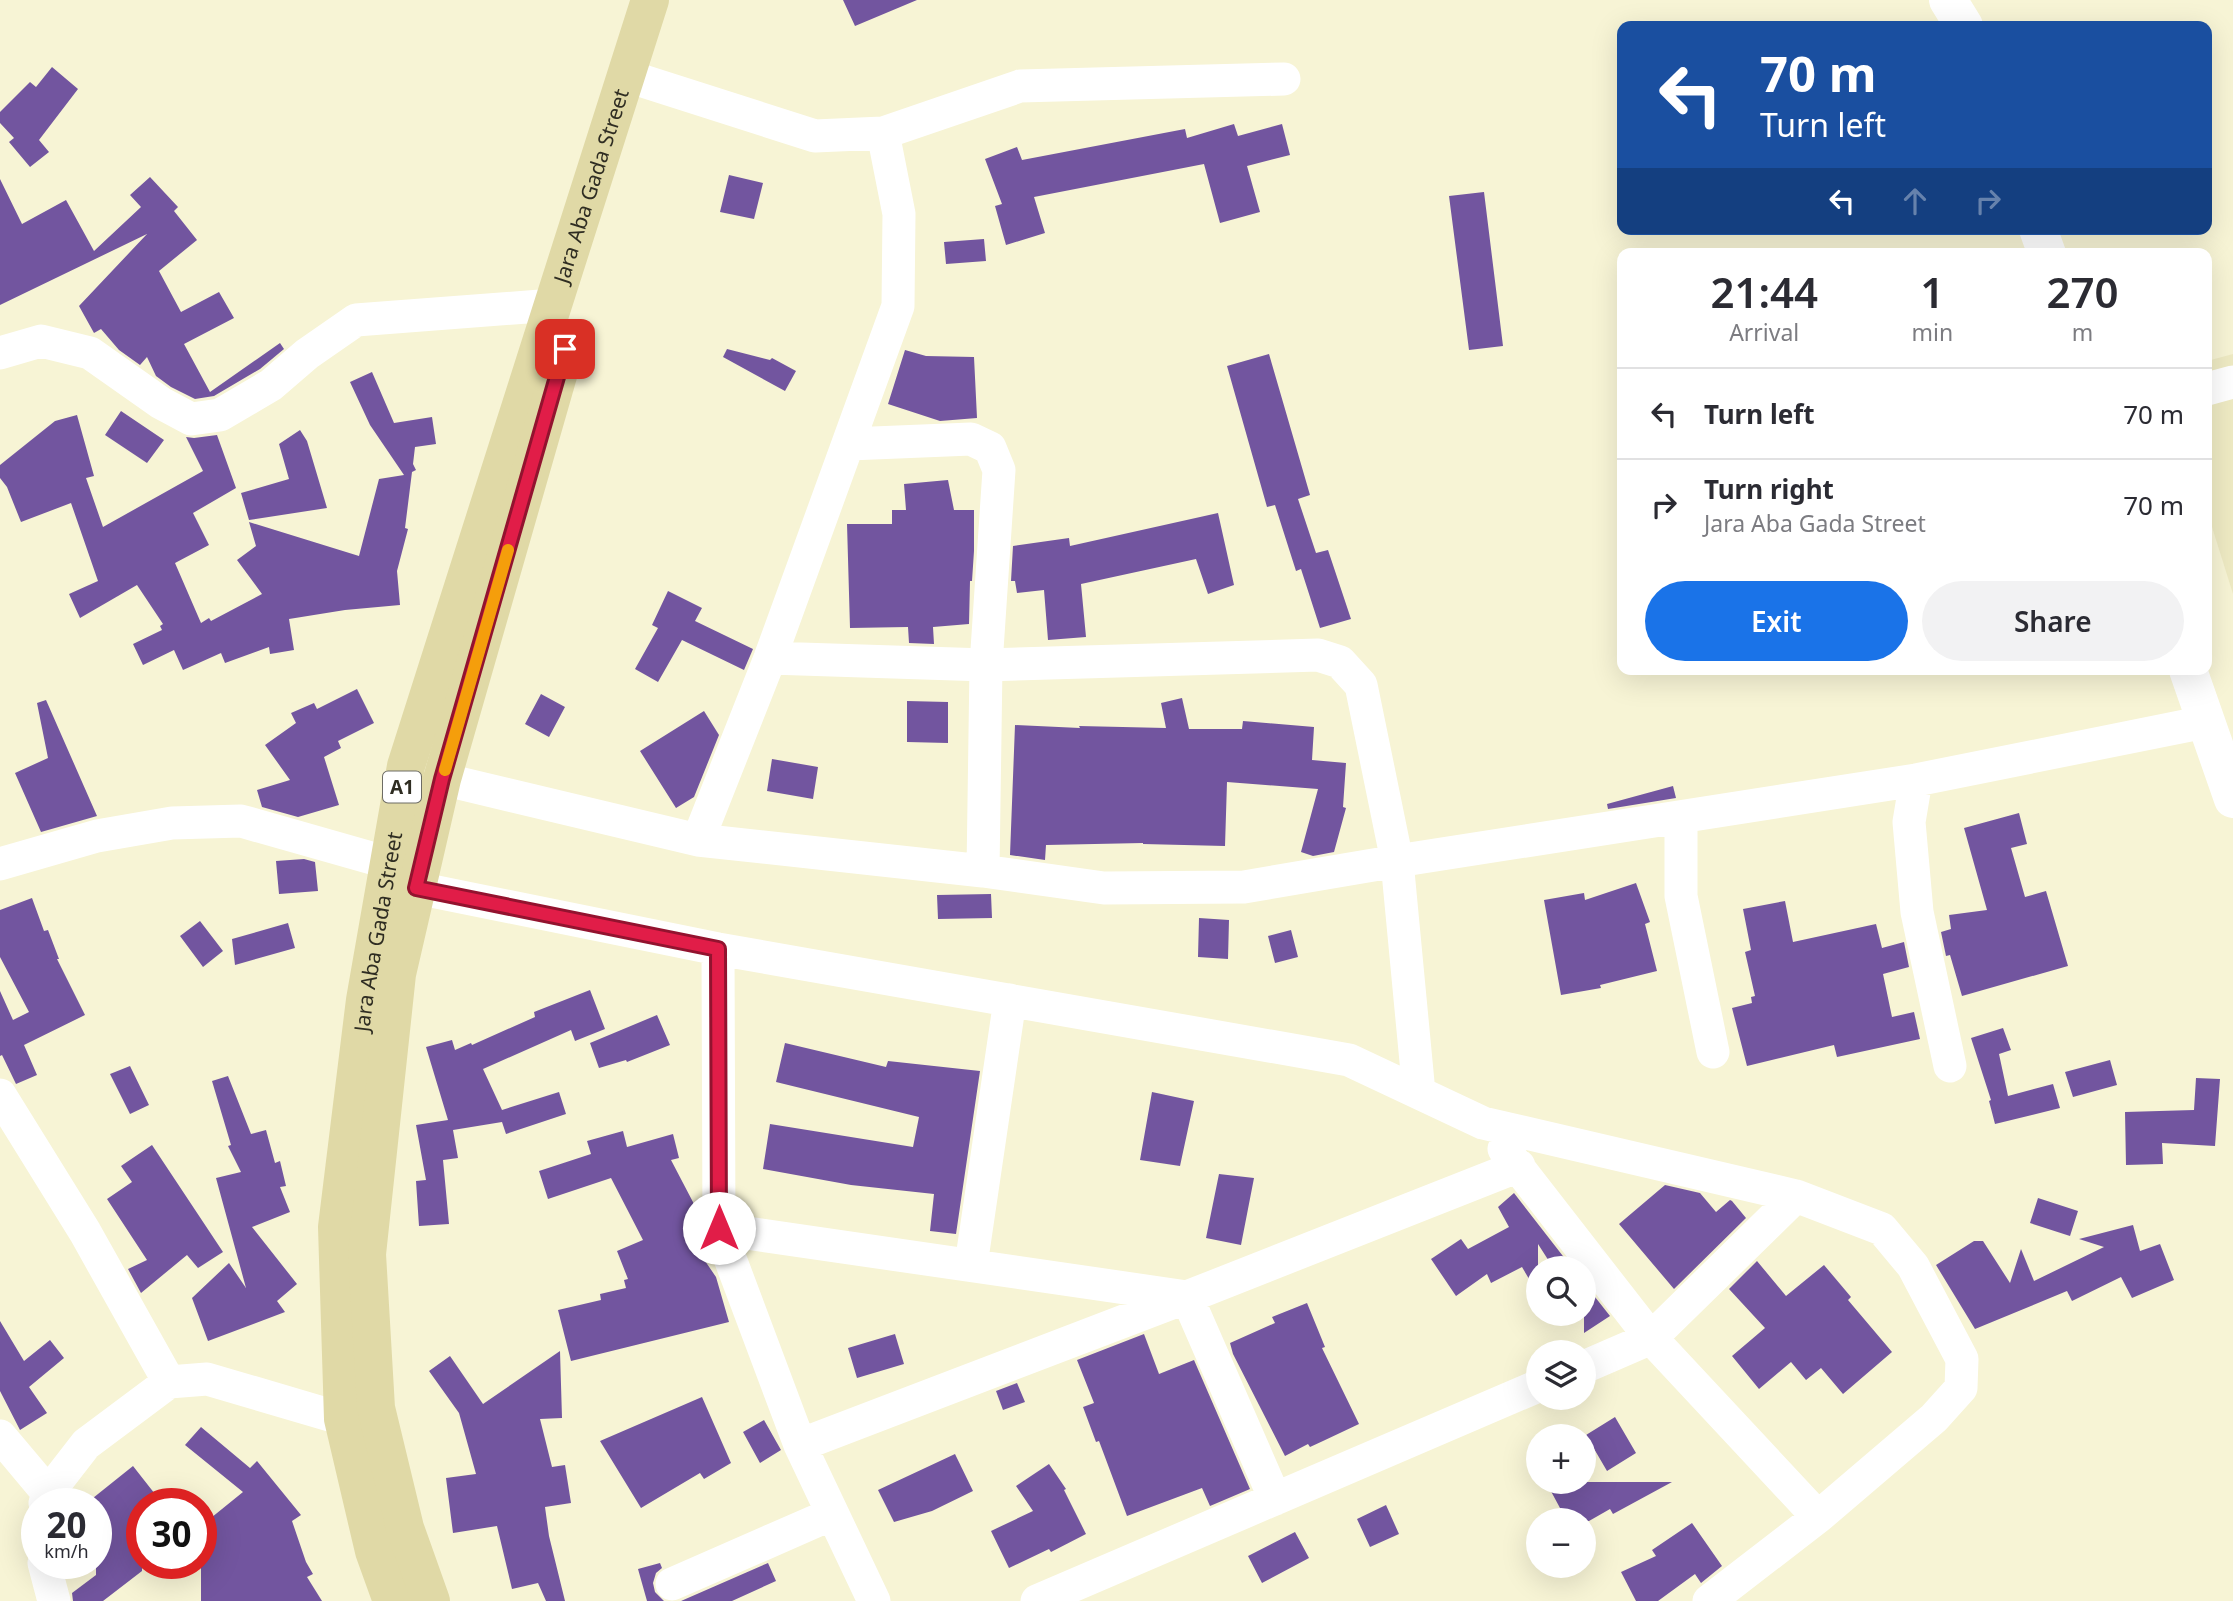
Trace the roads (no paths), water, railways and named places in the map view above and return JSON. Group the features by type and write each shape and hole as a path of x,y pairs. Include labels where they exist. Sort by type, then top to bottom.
{"main road":[{"name":"Jara Aba Gada Street","path":"392,1601 374,1551 343,1419 337,1227 365,1000 406,766 650,0"},
{"name":"Jara Aba Gada Street","path":"431,1601 405,1528 376,1408 367,1254 397,974 442,779 643,81 671,0"}],"street":[{"path":"1948,0 1961,21"},
{"path":"643,81 815,136 883,133 1020,86 1284,79"},
{"path":"698,840 770,658 898,306 899,214 883,133"},
{"path":"0,353 41,341 90,354 161,403 191,419 220,415 271,385 307,354 356,320 553,305"},
{"path":"2212,388 2233,382"},
{"path":"849,444 971,439 990,448 999,470 986,665 983,871"},
{"path":"770,658 986,665 1318,656 1340,662 1361,685 1397,861 1419,1093"},
{"path":"2190,675 2233,799"},
{"path":"442,779 698,840 983,871 1104,888 1244,887 1916,780 2205,722"},
{"path":"1916,780 1909,822 1917,912 1951,1066"},
{"path":"1681,817 1681,896 1713,1052"},
{"path":"0,864 97,836 172,822 241,821 389,863"},
{"path":"416,888 718,949 1349,1060 1483,1123 1796,1196 1882,1229 1913,1266 1962,1359 1961,1388 1934,1418 1818,1517 1709,1601"},
{"path":"718,949 719,1228 800,1445 874,1601"},
{"path":"971,1265 1010,1000"},
{"path":"0,1095 85,1232 169,1382"},
{"path":"1483,1123 1651,1338 1818,1517"},
{"path":"800,1445 1519,1166"},
{"path":"1596,1362 1651,1338 1796,1196"},
{"path":"719,1228 1187,1297"},
{"path":"1187,1297 1275,1499"},
{"path":"54,1488 86,1444 169,1382 207,1379 343,1419"},
{"path":"1037,1601 1526,1391"},
{"path":"0,1436 39,1488"},
{"path":"673,1584 832,1514"},
{"path":"48,1579 54,1601"}]}
